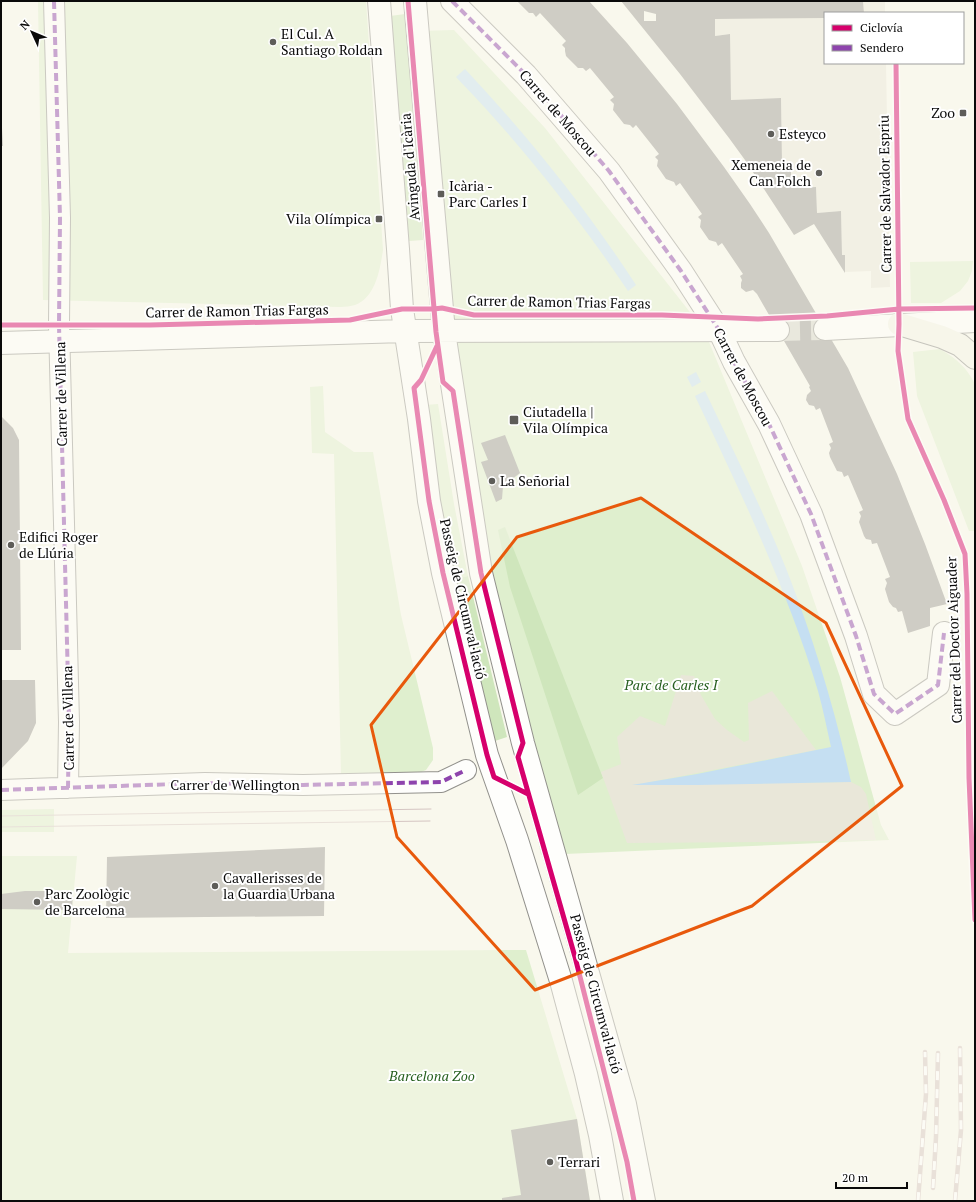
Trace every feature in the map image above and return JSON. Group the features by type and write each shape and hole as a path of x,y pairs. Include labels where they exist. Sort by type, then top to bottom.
{"main road":[{"path":"899,324 942,337 960,345 975,358"}],"street":[{"name":"Carrer de Villena","path":"54,1 60,218 60,342 69,722 68,788"},
{"name":"Avinguda d'Icària","path":"379,1 402,309 405,331"},
{"name":"Avinguda d'Icària","path":"415,1 444,332"},
{"name":"Carrer de Moscou","path":"452,1 526,75 609,172 681,271 719,330 734,362 754,395 811,514 856,636 874,694 895,714 938,685 944,633"},
{"path":"825,329 975,321"},
{"name":"Carrer de Ramon Trias Fargas","path":"1,343 405,331 778,330"},
{"name":"Passeig de Circumval·lació","path":"405,331 419,419 429,501 443,573 487,755 517,840 561,981 586,1074 600,1135 612,1201"},
{"name":"Passeig de Circumval·lació","path":"444,332 481,574 523,743 625,1104 644,1201"},
{"name":"Carrer de Wellington","path":"1,790 205,783 303,785 441,782 466,770"}],"highlighted area":[{"path":"641,498 826,623 902,786 752,906 535,990 397,837 371,725 517,537"}],"green space":[{"path":"38,1 366,1 383,250 376,282 368,296 355,305 340,307 43,300"},
{"path":"405,14 423,240 409,241 390,16"},
{"name":"Parc de Carles I","path":"454,30 545,128 704,330 802,566 840,677 881,825 889,840 541,855 481,573 419,31"},
{"path":"973,261 972,271 968,281 960,291 941,303 911,303 910,262"},
{"path":"940,349 960,364 975,384 975,531 969,531 917,396 913,352"},
{"path":"323,386 325,432 354,452 373,452 401,615 433,748 433,760 426,770 414,775 341,775 334,454 312,453 310,387"},
{"path":"438,404 454,504 468,576 455,579 445,533 425,405"},
{"path":"505,527 603,778 578,795 510,587 498,530"},
{"path":"468,576 507,737 495,741 455,579"},
{"path":"54,809 54,832 1,832 1,810"},
{"name":"Barcelona Zoo","path":"1,856 77,856 68,953 526,950 577,1119 590,1201 1,1201"}],"shaded area":[{"path":"863,1 885,1 885,12 864,12"},
{"path":"824,18 824,64 886,64 890,287 871,288 871,271 845,272 842,255 841,211 817,213 816,187 791,188 791,162 782,163 781,98 731,100 729,34 715,36 715,19"},
{"path":"681,675 694,676 701,695 715,719 744,742 749,740 748,703 772,691 816,750 635,785 851,782 861,787 866,794 876,840 627,843 601,772 621,764 617,737 640,716 665,726"}],"water":[{"path":"465,69 534,146 577,200 636,285 628,291 589,235 547,180 503,128 456,77"},
{"path":"696,372 701,382 692,387 687,377"},
{"path":"705,391 748,480 797,597 823,675 851,782 632,785 697,774 831,747 818,691 806,653 778,578 695,396"}],"building":[{"path":"517,1 589,1 627,43 677,104 750,204 769,233 848,368 897,474 947,604 930,608 930,626 908,633 902,611 898,612 889,602 885,589 887,583 885,579 890,577 877,543 872,544 871,540 866,539 864,536 859,522 861,516 859,512 863,510 848,475 844,477 842,472 837,471 830,457 829,453 831,448 829,444 833,442 820,408 816,410 814,406 809,405 806,400 807,395 811,391 810,386 757,294 753,290 746,292 741,288 742,280 740,276 743,274 722,243 718,246 716,242 709,240 700,227 701,220 698,217 702,214 680,183 676,186 674,182 666,179 657,166 658,160 655,157 659,154 636,125 633,128 630,125 624,124 613,110 614,104 610,100 614,97 590,68 586,71 583,68 578,68 566,56 565,48 562,45 566,41 540,13 536,17 533,13 529,13"},
{"path":"621,1 863,1 864,12 824,12 824,18 715,19 715,36 730,34 731,100 781,98 782,163 791,162 791,188 816,187 817,213 841,211 842,255 845,255 845,273 814,224 794,235 729,138","holes":["644,11 656,14 656,21 644,21"]},
{"path":"2,128 3,146 1,146"},
{"name":"Edifici Roger de Llúria","path":"1,416 13,428 19,440 21,650 1,650"},
{"path":"505,435 520,473 503,486 502,499 496,502 481,462 488,460 481,443"},
{"path":"1,680 35,680 36,723 28,741 1,769"},
{"name":"Cavallerisses de la Guardia Urbana","path":"325,847 324,916 106,918 107,857"},
{"name":"Parc Zoològic de Barcelona","path":"25,891 73,891 72,910 1,909 1,894"},
{"name":"Terrari","path":"577,1119 590,1201 502,1201 502,1198 521,1195 511,1130"}],"tunnel":[{"path":"778,330 825,329"}],"tram line":[{"path":"1,816 431,809"},
{"path":"1,827 430,821"}],"railway":[{"path":"955,1201 961,1130 960,1048"},
{"path":"918,1201 926,1094 925,1052"},
{"path":"933,1188 938,1053"}],"marked path":[{"path":"54,1 60,218 59,325 69,722 68,788"},
{"path":"452,1 526,75 609,171 681,271 719,330 734,362 769,424 811,514 856,636 874,694 895,714 938,685 944,633"},
{"path":"1,790 205,783 303,785 441,782 466,770"}],"cycle path":[{"path":"408,1 436,332 443,382 453,391 481,573 523,743 518,757 575,957 627,1162 634,1201"},
{"name":"Carrer de Salvador Espriu","path":"896,64 898,351 908,419 944,500 965,554 967,594 969,778 975,920"},
{"path":"1,325 150,325 350,320 402,309 442,308 474,315 662,315 758,319 827,316 899,309 975,308"},
{"path":"437,346 421,380 414,388 429,501 443,573 487,755 494,777 528,794"}],"place":[{"name":"El Cul. A Santiago Roldan","path":"273,42"},
{"name":"Zoo","path":"963,113"},
{"name":"Esteyco","path":"771,134"},
{"name":"Xemeneia de Can Folch","path":"819,173"},
{"name":"Icària - Parc Carles I","path":"441,194"},
{"name":"Vila Olímpica","path":"379,219"},
{"name":"Ciutadella | Vila Olímpica","path":"514,420"},
{"name":"La Señorial","path":"492,481"},
{"name":"Edifici Roger de Llúria","path":"11,545"},
{"name":"Cavallerisses de la Guardia Urbana","path":"215,886"},
{"name":"Parc Zoològic de Barcelona","path":"37,902"},
{"name":"Terrari","path":"550,1162"}]}
